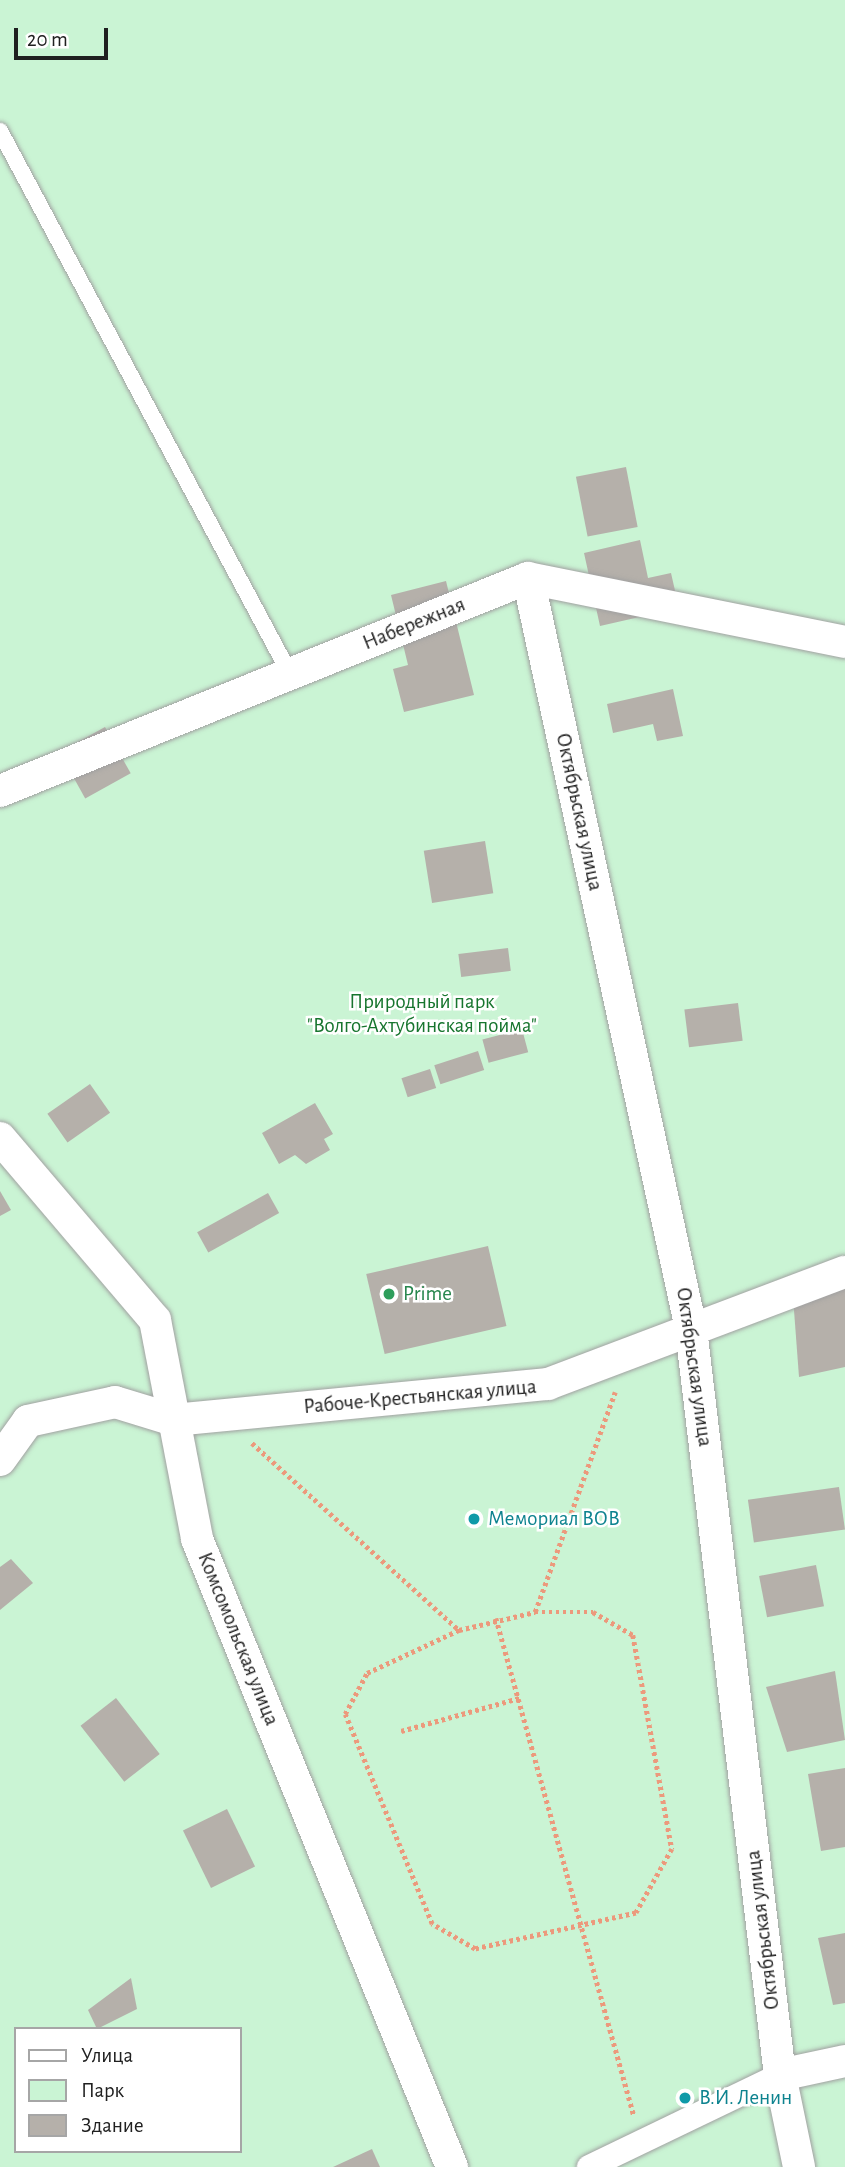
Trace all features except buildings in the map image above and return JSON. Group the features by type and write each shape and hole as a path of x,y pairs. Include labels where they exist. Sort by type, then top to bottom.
{"street":[{"name":"Набережная","path":"0,791 528,578"},
{"path":"528,578 845,642"},
{"name":"Октябрьская улица","path":"528,578 691,1329 780,2075 799,2167"},
{"name":"Комсомольская улица","path":"0,1138 155,1320 197,1539 452,2167"},
{"name":"Рабоче-Крестьянская улица","path":"0,1460 28,1421 115,1402 174,1420 548,1384 845,1272"},
{"path":"589,2167 780,2075 845,2061"}],"lane":[{"path":"0,131 290,674"}],"path":[{"path":"535,1612 630,1353"},
{"path":"221,1415 459,1630"},
{"path":"535,1612 593,1612 633,1635 672,1849 636,1913 475,1949 432,1924 345,1714 367,1673 459,1630 496,1618 535,1612"},
{"path":"496,1618 641,2142"},
{"path":"401,1731 519,1698"}],"green space":[{"name":"Природный парк \"Волго-Ахтубинская пойма\"","path":"0,0 845,0 845,2167 0,2167"}],"place":[{"name":"Prime","path":"389,1294"},
{"name":"Мемориал ВОВ","path":"474,1519"},
{"name":"В.И. Ленин","path":"685,2098"}]}
